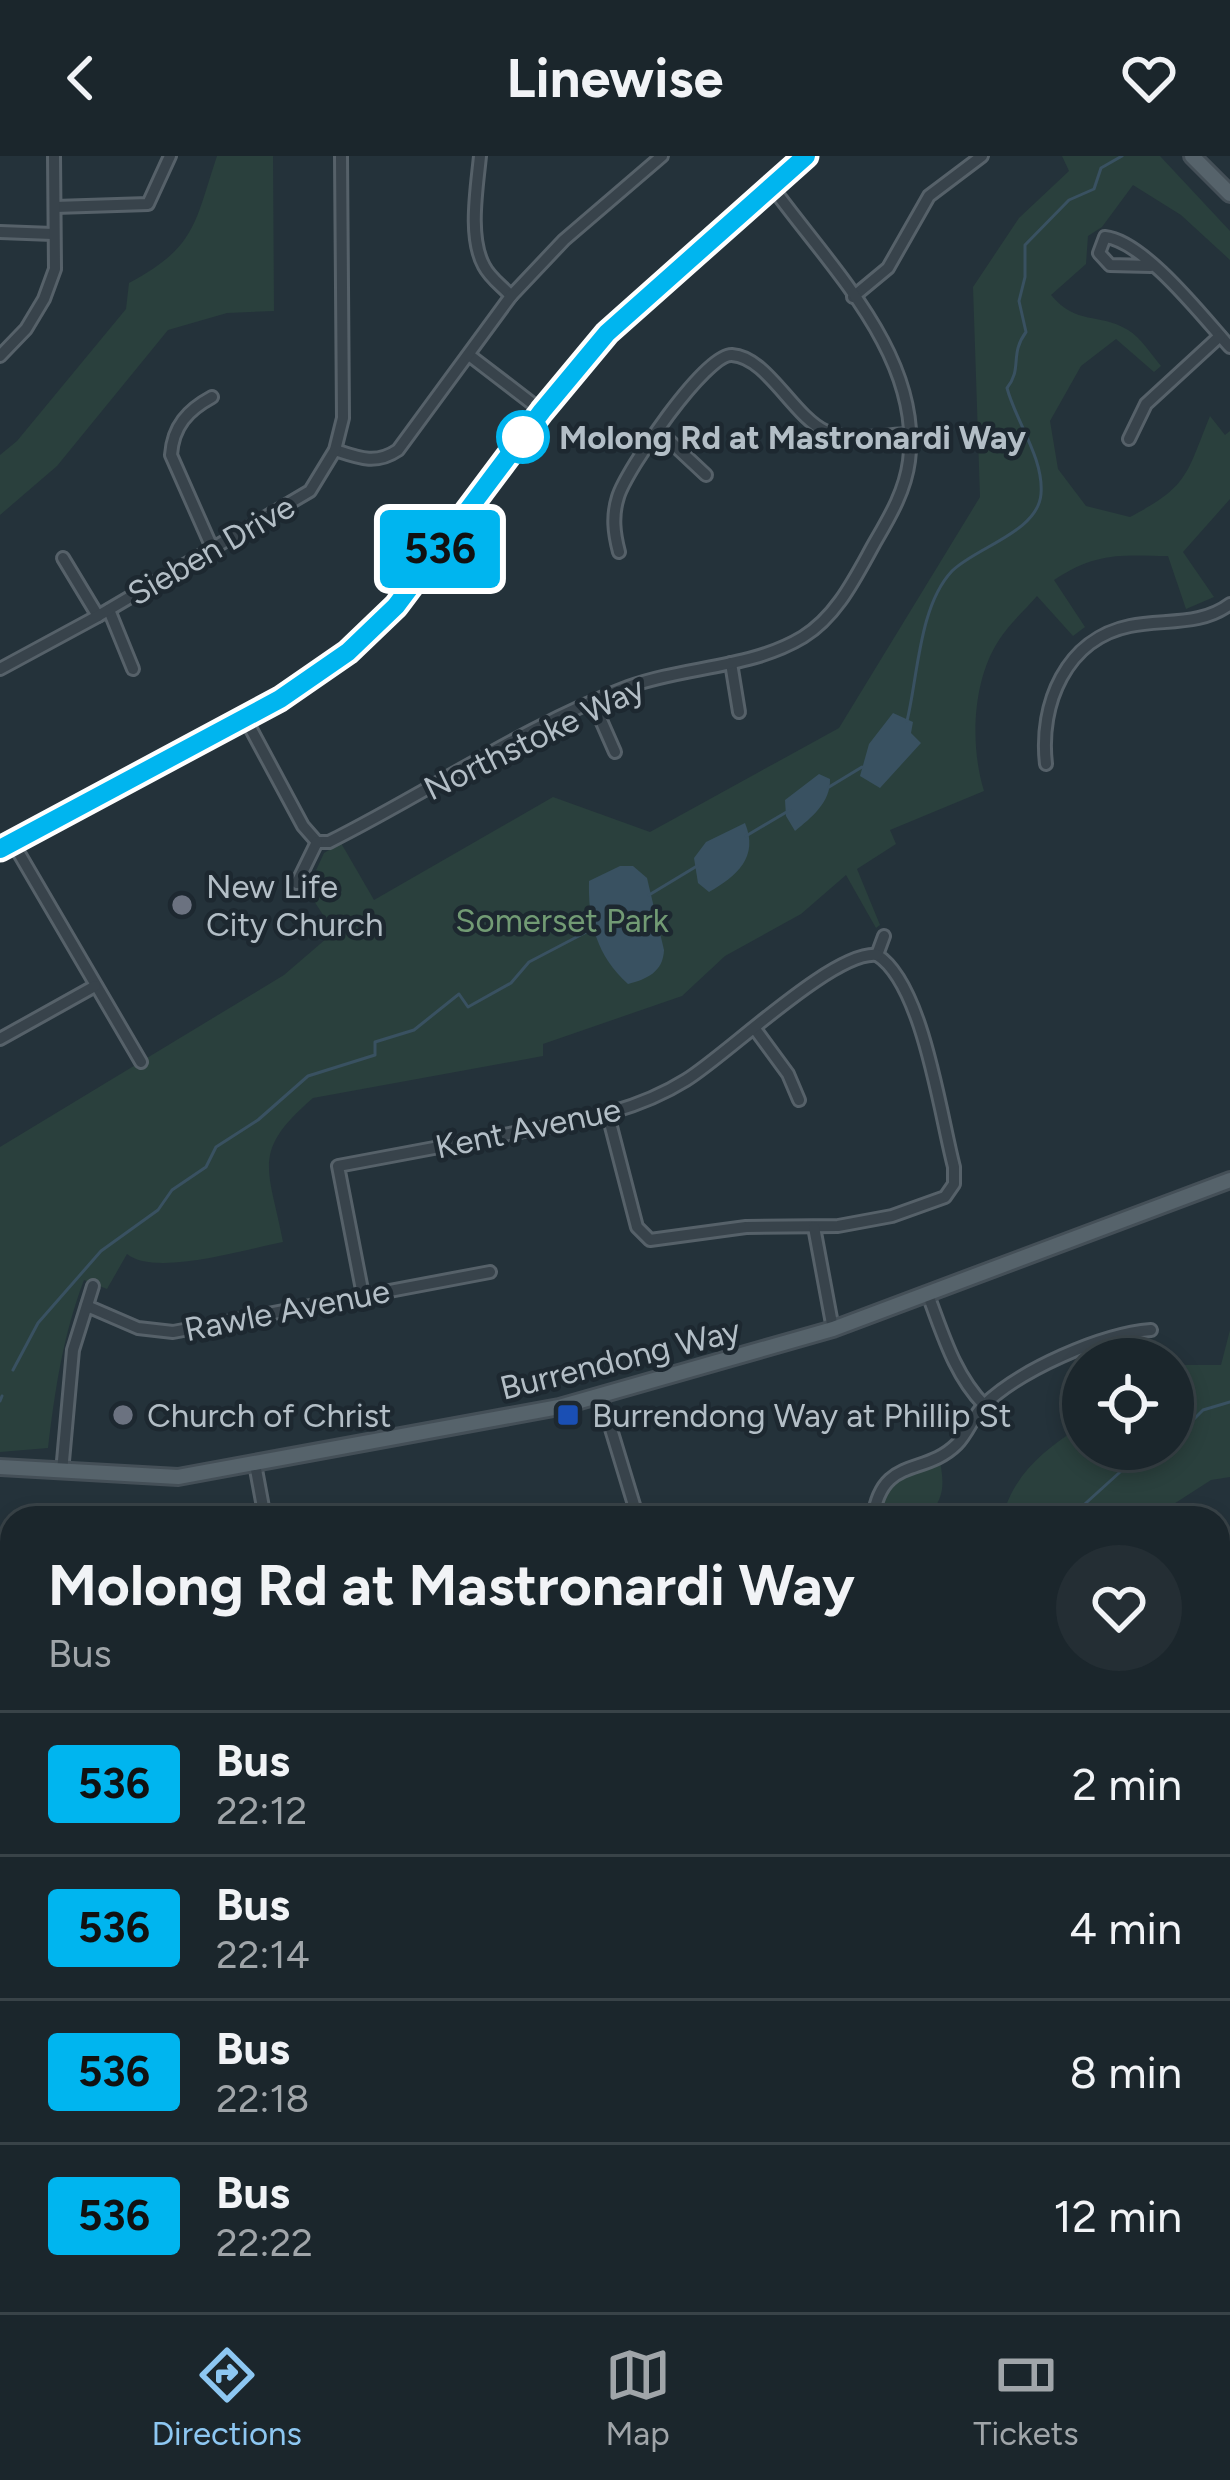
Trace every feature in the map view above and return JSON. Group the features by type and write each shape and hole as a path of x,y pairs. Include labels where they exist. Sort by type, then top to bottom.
{"highway":[{"path":"6,846 315,677 380,624 542,411 632,307 806,156"}],"main road":[{"path":"1192,156 1230,194"},
{"name":"Burrendong Way","path":"0,1467 178,1477 601,1396 833,1328 1230,1180"}],"street":[{"path":"0,356 26,329 55,269 55,156"},
{"path":"55,207 148,204 170,156"},
{"name":"Sieben Drive","path":"0,669 310,491 335,450 343,418 341,156"},
{"path":"479,156 480,259 511,296"},
{"path":"335,450 368,461 386,459 398,450 511,296 564,240 662,156"},
{"path":"853,297 888,268 929,196 982,156"},
{"name":"Northstoke Way","path":"317,842 332,841 593,702 668,674 762,656 805,636 841,603 897,503 909,458 903,384 891,355 853,297 770,184"},
{"path":"0,232 53,234"},
{"path":"1151,266 1175,285 1230,347"},
{"path":"1129,439 1147,404 1220,336"},
{"path":"470,356 542,411"},
{"path":"619,552 613,530 618,498 631,468 719,356 748,359 824,431 842,436 908,434"},
{"path":"212,397 190,409 172,438 171,455 213,550"},
{"path":"659,431 706,475"},
{"path":"63,558 103,613 133,669"},
{"path":"1046,764 1043,737 1050,699 1067,667 1089,641 1129,626 1198,618 1230,604"},
{"path":"731,663 739,712"},
{"path":"593,702 615,752"},
{"path":"245,718 303,826 317,842 297,883"},
{"path":"6,846 141,1062"},
{"path":"608,1115 642,1237 659,1241 731,1228 814,1228 892,1216 945,1197 954,1184 954,1167 916,1018 894,972 877,955 884,937"},
{"name":"Kent Avenue","path":"363,1295 338,1166 608,1115 688,1079 806,988 860,956 877,955"},
{"path":"0,1039 95,986"},
{"path":"754,1029 788,1074 799,1100"},
{"path":"814,1228 833,1328"},
{"name":"Rawle Avenue","path":"87,1306 138,1328 173,1332 490,1272"},
{"path":"62,1472 74,1350 93,1286"},
{"path":"928,1295 956,1368 984,1405"},
{"path":"875,1506 886,1480 958,1443 984,1405 1026,1374 1131,1331 1151,1330"},
{"path":"601,1396 634,1506"},
{"path":"255,1464 263,1506"}],"green space":[{"path":"217,156 273,156 274,311 227,313 168,330 57,466 0,515 0,455 17,441 126,309 129,283 168,258 190,232"},
{"name":"Somerset Park","path":"1062,156 1160,156 1230,231 1230,260 1181,215 1133,185 1102,227 1088,236 1086,264 1051,295 1070,311 1128,330 1161,366 1154,372 1116,339 1081,366 1050,421 1058,469 1086,506 1130,517 1164,496 1183,477 1210,416 1225,435 1230,431 1230,499 1183,552 1214,597 1186,609 1168,556 1136,555 1096,560 1054,580 1085,627 1073,636 1037,596 1003,634 983,675 975,734 984,791 890,830 896,844 857,869 880,925 876,928 846,875 801,914 725,956 682,996 543,1044 543,1056 313,1098 280,1133 269,1162 283,1242 179,1262 158,1263 127,1254 107,1289 84,1280 61,1363 48,1448 0,1452 0,1147 284,975 334,932 307,890 324,853 341,843 374,900 553,797 650,832 839,728 980,497 973,287 1019,218 1069,171"},
{"path":"1230,1330 1230,1477 1211,1480 1171,1506 1006,1506 1031,1465 1062,1439 1062,1470 1194,1470 1194,1365 1221,1365"},
{"path":"939,1456 942,1489 936,1506 878,1506 887,1481"}],"water":[{"path":"893,713 913,722 911,733 921,743 880,788 860,776 869,744"},
{"path":"819,774 830,779 827,795 795,831 786,816 785,800"},
{"path":"745,823 749,846 743,864 709,892 698,883 694,858 706,842"},
{"path":"620,866 633,866 647,878 664,950 653,973 628,984 602,950 589,896 589,881"}],"waterway":[{"path":"907,721 926,622 941,586 963,562 1029,519 1041,494 1034,454 1007,388 1026,332 1019,301 1025,245 1069,200 1094,189 1101,168 1122,156"},
{"path":"829,787 862,767"},
{"path":"746,836 790,810"},
{"path":"649,895 697,866"},
{"path":"13,1370 38,1323 101,1251 158,1210 172,1190 206,1167 216,1147 258,1120 308,1076 375,1055 375,1042 414,1030 459,994 468,1007 511,983 529,962 594,928"},
{"path":"0,1401 2,1396"},
{"path":"1194,1419 1203,1410 1230,1402"},
{"path":"1083,1506 1122,1470"}],"bus line":[{"name":"536","path":"0,849 280,699 348,652 396,606 542,411 607,333 806,156"}],"place":[{"name":"Molong Rd at Mastronardi Way","path":"523,437"},
{"name":"New Life City Church","path":"182,905"},
{"name":"Church of Christ","path":"123,1415"},
{"name":"Burrendong Way at Phillip St","path":"568,1415"}]}
